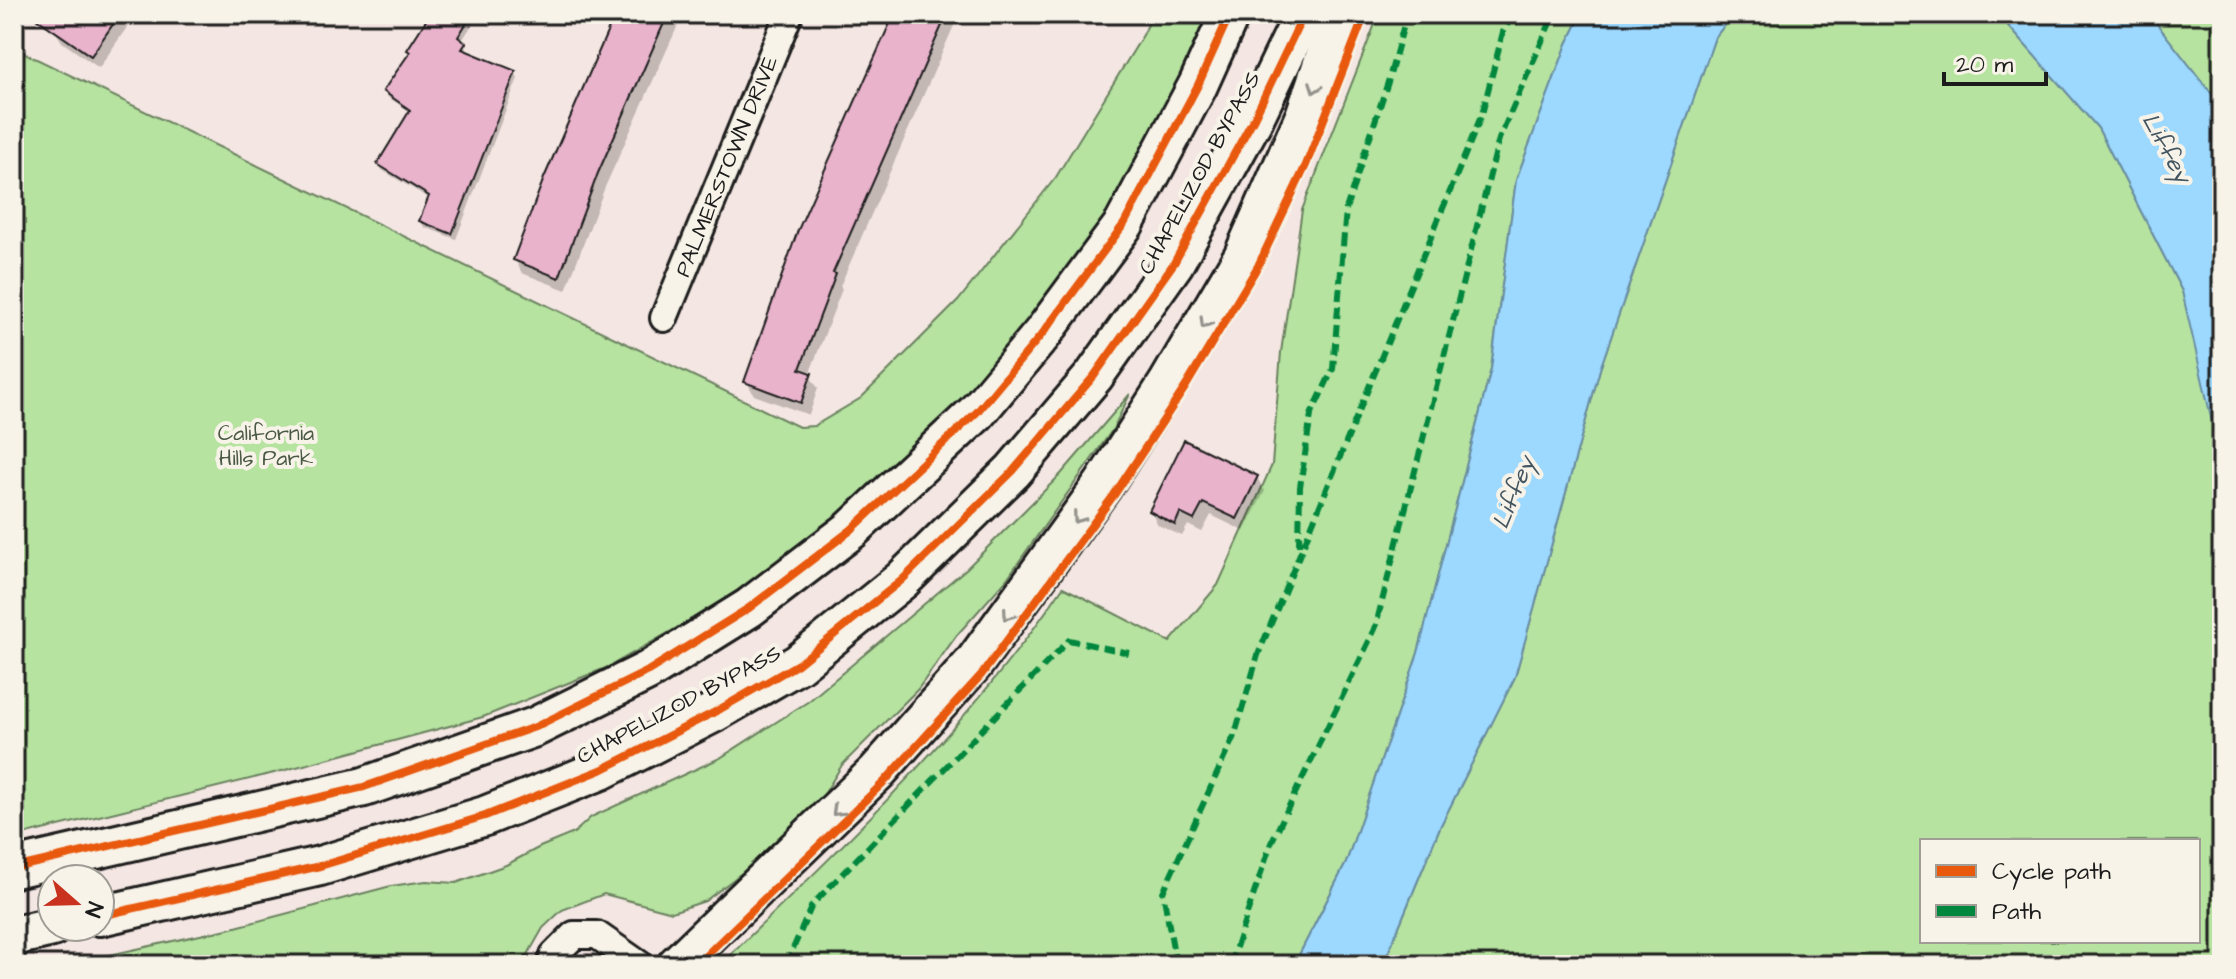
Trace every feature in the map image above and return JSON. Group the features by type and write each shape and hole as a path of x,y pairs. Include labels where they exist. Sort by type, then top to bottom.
{"main road":[{"name":"CHAPELIZOD BYPASS","path":"14,868 364,787 535,727 648,671 749,608 851,530 967,422 1043,333 1124,224 1198,85 1230,14"},
{"name":"CHAPELIZOD BYPASS","path":"116,912 320,866 485,816 601,770 715,712 798,664 902,580 1013,471 1094,376 1174,263 1254,118 1304,14"},
{"path":"677,965 877,772 955,685 1103,485 1243,257 1305,116 1340,14"},
{"path":"14,936 36,931"}],"street":[{"name":"PALMERSTOWN DRIVE","path":"664,318 789,14"},
{"path":"551,965 554,955 574,935 597,935 640,965"}],"green space":[{"name":"California Hills Park","path":"1153,14 1214,14 1109,217 1002,355 916,451 892,473 731,597 608,667 483,717 278,772 14,837 14,48 799,427 814,426 861,398 958,301 1056,177"},
{"path":"1379,14 1582,14 1567,44 1516,180 1491,369 1418,653 1346,863 1294,965 720,965 857,831 945,738 1026,639 1063,587 1170,642 1218,585 1272,465 1281,352 1302,210"},
{"path":"1734,14 1998,14 2098,128 2182,291 2222,448 2222,965 1383,965 1440,827 1515,677 1600,369 1715,37"},
{"path":"2149,14 2222,14 2222,107"},
{"path":"1130,394 1113,429 1006,580 957,635 918,689 842,765 815,809 751,866 705,901 672,912 604,894 562,910 543,928 522,965 64,965 232,928 391,886 426,881 456,883 506,865 574,833 591,817 720,758 809,701 967,568 1061,474"}],"water":[{"name":"Liffey","path":"1582,14 1734,14 1715,37 1600,369 1515,677 1440,827 1383,965 1294,965 1346,863 1418,653 1491,369 1516,180 1567,44"},
{"name":"Liffey","path":"1998,14 2149,14 2222,107 2222,465 2182,291 2098,128"}],"building":[{"path":"30,14 120,14 91,56"},
{"path":"430,14 472,14 458,37 466,43 462,49 516,71 452,234 419,221 429,196 377,164 410,110 383,91 410,52 407,50"},
{"path":"615,14 668,14 598,173 559,278 513,260 544,178"},
{"path":"894,14 947,14 833,273 836,274 800,369 812,373 801,403 744,382 798,230"},
{"path":"1184,440 1258,476 1237,519 1203,503 1194,520 1180,513 1175,525 1149,511"}],"marked path":[{"path":"1299,546 1300,487 1311,415 1333,369 1346,209 1407,14"},
{"path":"1176,965 1163,892 1235,734 1258,655 1482,114 1503,32 1513,14"},
{"path":"1230,965 1271,843 1375,629 1499,139 1554,14"},
{"path":"786,965 812,905 1069,640 1129,653"}],"cycle path":[{"path":"14,868 364,787 535,727 648,671 749,608 851,530 977,412 1043,333 1124,224 1198,85 1230,14"},
{"path":"116,912 320,866 485,816 601,770 715,712 798,664 902,580 1013,471 1094,376 1174,263 1254,118 1304,14"},
{"path":"696,965 885,781 982,674 1114,495 1186,386 1258,266 1306,165 1365,14"}]}
